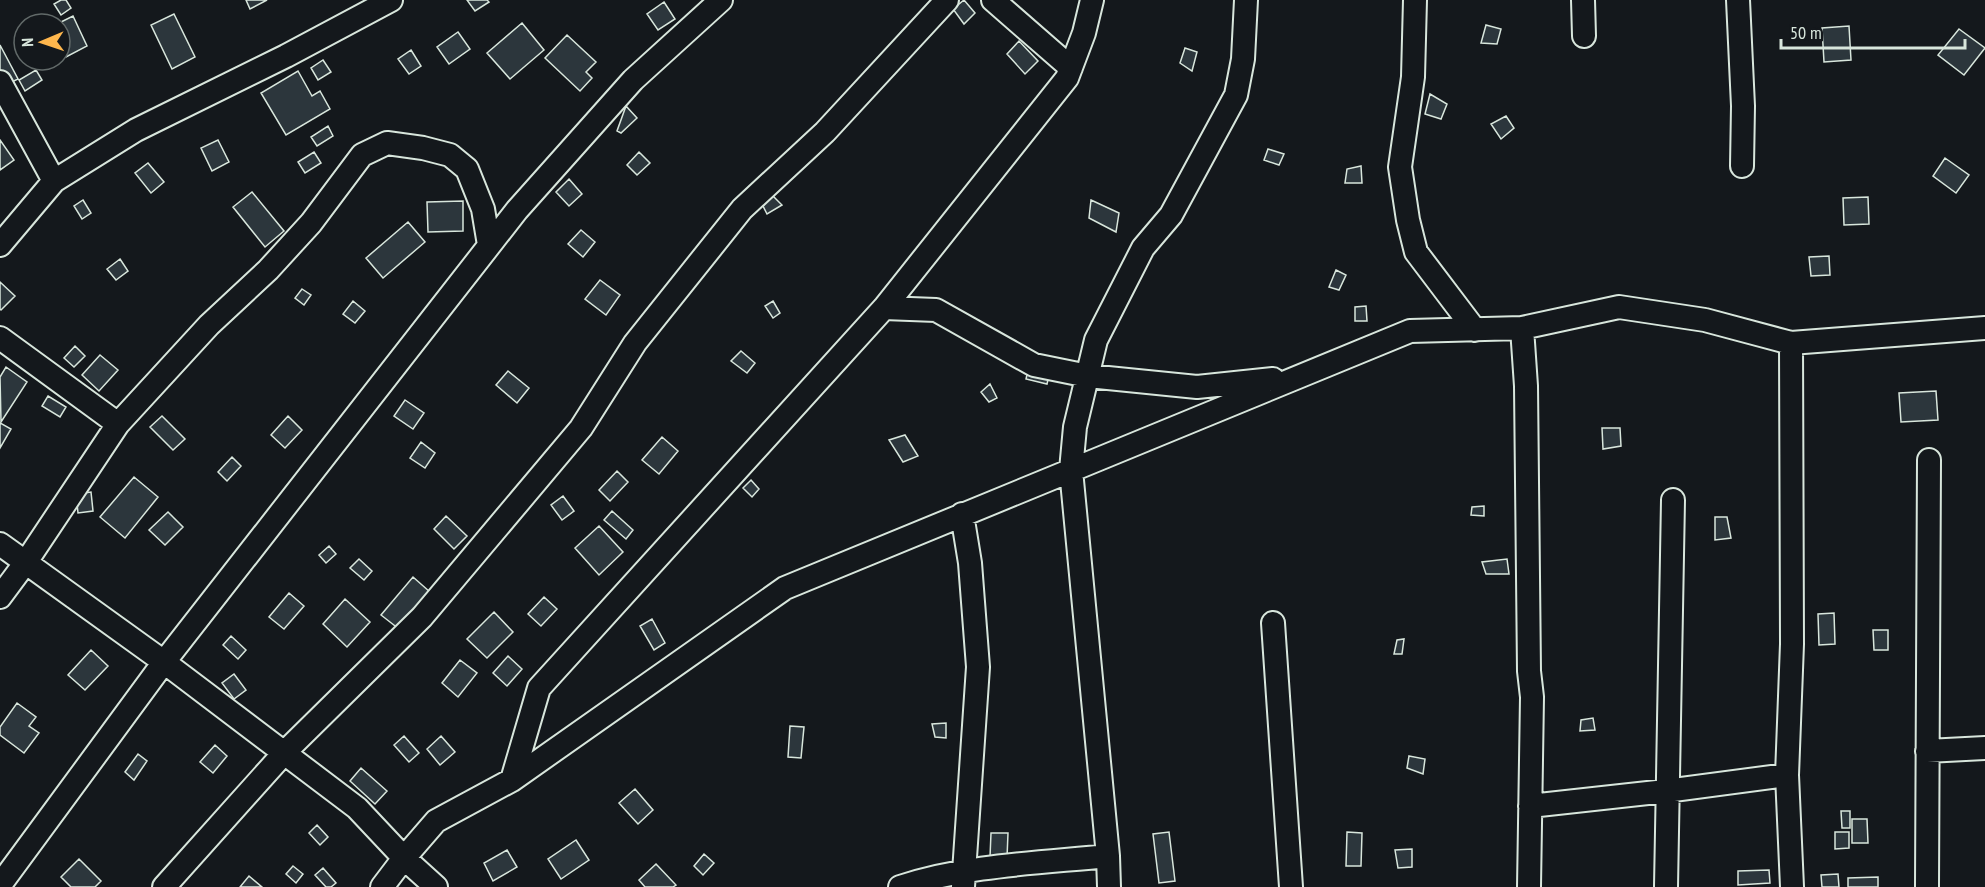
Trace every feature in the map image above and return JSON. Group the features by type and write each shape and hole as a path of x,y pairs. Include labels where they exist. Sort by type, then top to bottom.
{"street":[{"path":"0,245 54,181 136,130 286,56 391,0"},
{"path":"0,885 164,662 517,210 633,80 721,0"},
{"path":"164,887 285,752 422,616 460,572 581,428 635,343 742,209 825,132 947,0"},
{"path":"993,0 1071,68"},
{"path":"512,780 539,688 884,308 1067,78 1084,33 1092,0"},
{"path":"1109,887 1108,856 1071,470 1075,427 1096,340 1143,248 1171,215 1236,95 1243,59 1246,0"},
{"path":"1415,0 1413,77 1400,167 1408,220 1416,252 1475,330"},
{"path":"1583,0 1584,36"},
{"path":"1738,0 1743,106 1742,166"},
{"path":"0,82 54,181"},
{"path":"0,597 118,424 209,325 268,270 311,223 363,155 387,143 423,148 450,155 467,169 483,208 489,246"},
{"path":"382,887 436,821 512,780 784,588 1410,331 1522,328 1619,307 1705,320 1791,343 1985,328"},
{"path":"884,308 936,310 1034,365 1088,376 1197,387 1298,377"},
{"path":"1522,328 1526,386 1529,671 1532,697 1529,887"},
{"path":"0,338 118,424"},
{"path":"1791,343 1792,644 1787,775 1792,887"},
{"path":"1927,887 1929,460"},
{"path":"1666,887 1673,500"},
{"path":"962,514 970,563 978,667 963,879"},
{"path":"0,544 164,662 357,808 404,858 436,887"},
{"path":"1273,623 1291,887"},
{"path":"1927,751 1985,748"},
{"path":"1530,806 1787,775"},
{"path":"900,887 928,878 963,879 1108,856"}],"building":[{"path":"66,0 71,8 65,12 59,12 54,4"},
{"path":"246,0 267,0 250,9"},
{"path":"467,0 487,0 489,2 475,11"},
{"path":"964,0 975,13 964,24 953,9"},
{"path":"664,2 675,19 658,30 647,14"},
{"path":"174,14 195,57 172,69 151,25"},
{"path":"72,16 87,46 72,54"},
{"path":"522,23 544,50 510,79 487,53"},
{"path":"1486,25 1501,29 1497,44 1481,43"},
{"path":"1849,26 1851,60 1824,62 1822,28"},
{"path":"1959,29 1985,48 1964,75 1938,55"},
{"path":"458,32 470,49 449,64 437,47"},
{"path":"567,35 596,62 586,72 592,78 580,91 545,58"},
{"path":"1019,41 1038,61 1025,74 1007,54"},
{"path":"0,45 12,72 18,79 8,84 0,69"},
{"path":"1185,48 1197,52 1192,71 1180,63"},
{"path":"411,50 421,66 409,74 398,59"},
{"path":"323,60 331,72 318,80 311,68"},
{"path":"298,71 312,96 320,91 330,109 286,135 261,93"},
{"path":"33,72 37,72 42,80 25,91 19,80"},
{"path":"1430,94 1447,104 1441,119 1425,114"},
{"path":"626,106 637,118 621,133 617,131"},
{"path":"1506,116 1514,128 1501,139 1491,124"},
{"path":"328,126 333,136 317,146 311,137"},
{"path":"0,140 14,160 0,170"},
{"path":"218,140 229,162 212,171 201,148"},
{"path":"1268,149 1284,154 1279,165 1264,160"},
{"path":"314,152 321,163 305,173 298,162"},
{"path":"639,152 650,163 637,175 627,165"},
{"path":"1945,158 1969,175 1956,193 1933,176"},
{"path":"148,163 164,182 151,193 135,173"},
{"path":"1361,166 1362,183 1345,183 1347,169"},
{"path":"569,179 582,194 569,206 556,192"},
{"path":"252,192 284,231 265,247 233,207"},
{"path":"771,194 782,205 767,214 763,206"},
{"path":"1868,197 1869,224 1844,225 1843,198"},
{"path":"83,200 91,213 82,219 74,206"},
{"path":"1091,200 1119,213 1116,232 1089,218"},
{"path":"463,201 463,231 428,232 427,202"},
{"path":"408,222 425,242 383,278 366,258"},
{"path":"581,230 595,242 583,257 568,244"},
{"path":"1829,256 1830,275 1811,276 1809,257"},
{"path":"120,259 128,271 116,280 107,269"},
{"path":"1336,270 1346,275 1339,290 1329,287"},
{"path":"600,280 620,295 606,315 585,299"},
{"path":"0,282 15,296 1,310 0,309"},
{"path":"302,289 311,295 304,305 295,298"},
{"path":"353,301 365,311 355,323 343,314"},
{"path":"773,301 780,313 773,318 765,306"},
{"path":"1366,306 1367,321 1355,321 1355,307"},
{"path":"75,346 85,356 74,367 64,358"},
{"path":"741,351 755,363 747,373 731,361"},
{"path":"100,355 118,370 99,391 82,375"},
{"path":"1029,366 1050,371 1047,384 1026,379"},
{"path":"6,367 27,382 1,422 0,377"},
{"path":"508,371 529,388 517,403 496,385"},
{"path":"990,384 997,398 989,402 981,392"},
{"path":"1936,391 1938,420 1901,422 1899,393"},
{"path":"48,396 66,407 60,417 42,406"},
{"path":"405,400 424,413 413,429 394,416"},
{"path":"162,416 185,439 173,450 150,427"},
{"path":"288,416 302,430 285,448 271,435"},
{"path":"0,423 11,429 0,448"},
{"path":"1602,428 1620,428 1621,446 1603,449"},
{"path":"905,435 918,456 903,462 889,440"},
{"path":"662,437 678,451 659,474 642,460"},
{"path":"421,442 435,453 425,468 410,458"},
{"path":"232,457 241,466 227,481 218,472"},
{"path":"617,471 628,482 610,501 599,490"},
{"path":"134,477 158,497 125,538 100,517"},
{"path":"751,480 759,489 752,497 743,488"},
{"path":"91,492 93,511 78,513 76,494"},
{"path":"563,496 574,511 562,520 551,505"},
{"path":"1484,506 1484,516 1471,515 1472,507"},
{"path":"612,511 633,530 626,539 604,520"},
{"path":"168,512 183,527 165,545 149,530"},
{"path":"446,516 467,536 454,549 434,529"},
{"path":"1715,517 1727,517 1731,538 1715,540"},
{"path":"599,526 623,552 599,575 575,548"},
{"path":"329,546 336,554 326,563 319,555"},
{"path":"359,559 372,571 364,580 350,568"},
{"path":"1507,559 1509,574 1486,574 1482,562"},
{"path":"413,577 430,592 399,629 381,615"},
{"path":"289,593 304,606 284,629 269,617"},
{"path":"544,597 557,609 541,626 528,614"},
{"path":"345,599 370,622 347,647 323,624"},
{"path":"494,612 513,632 487,658 467,639"},
{"path":"1834,613 1835,644 1819,645 1818,614"},
{"path":"652,619 665,643 654,650 640,626"},
{"path":"1873,630 1888,630 1888,650 1874,650"},
{"path":"231,636 246,650 238,659 223,645"},
{"path":"1404,639 1402,654 1394,654 1397,640"},
{"path":"91,650 108,666 85,690 68,675"},
{"path":"508,656 522,669 507,686 493,673"},
{"path":"460,660 477,673 458,697 442,683"},
{"path":"234,674 246,690 234,699 222,683"},
{"path":"17,703 36,717 29,726 39,733 24,753 0,735 0,727"},
{"path":"1593,718 1595,730 1580,731 1581,720"},
{"path":"946,723 946,738 935,737 932,724"},
{"path":"790,726 804,727 801,758 788,757"},
{"path":"404,736 419,753 409,762 394,745"},
{"path":"441,736 455,752 440,765 427,749"},
{"path":"215,745 227,756 213,773 200,762"},
{"path":"138,754 147,761 134,780 125,772"},
{"path":"1409,756 1425,759 1423,774 1407,768"},
{"path":"361,768 387,791 375,804 350,781"},
{"path":"635,789 653,810 638,824 619,803"},
{"path":"1841,811 1850,811 1850,828 1842,828"},
{"path":"1852,819 1867,819 1868,843 1852,843"},
{"path":"317,825 328,837 320,845 309,833"},
{"path":"1169,832 1175,881 1159,883 1153,834"},
{"path":"1347,832 1362,833 1361,866 1346,866"},
{"path":"1835,832 1849,832 1849,848 1835,849"},
{"path":"991,833 1008,833 1007,858 990,857"},
{"path":"576,840 589,860 561,879 548,859"},
{"path":"1412,849 1412,867 1398,868 1395,850"},
{"path":"507,850 517,867 493,881 484,863"},
{"path":"704,854 714,863 703,875 694,866"},
{"path":"79,859 101,881 95,887 71,887 61,877"},
{"path":"656,864 676,885 673,887 645,887 639,880"},
{"path":"293,866 303,874 296,883 286,874"},
{"path":"323,868 336,883 331,887 326,887 315,875"},
{"path":"1769,870 1770,883 1738,885 1738,871"},
{"path":"1838,874 1839,887 1822,887 1821,875"},
{"path":"249,876 262,887 240,887"},
{"path":"1878,877 1878,887 1848,887 1848,878"}]}
